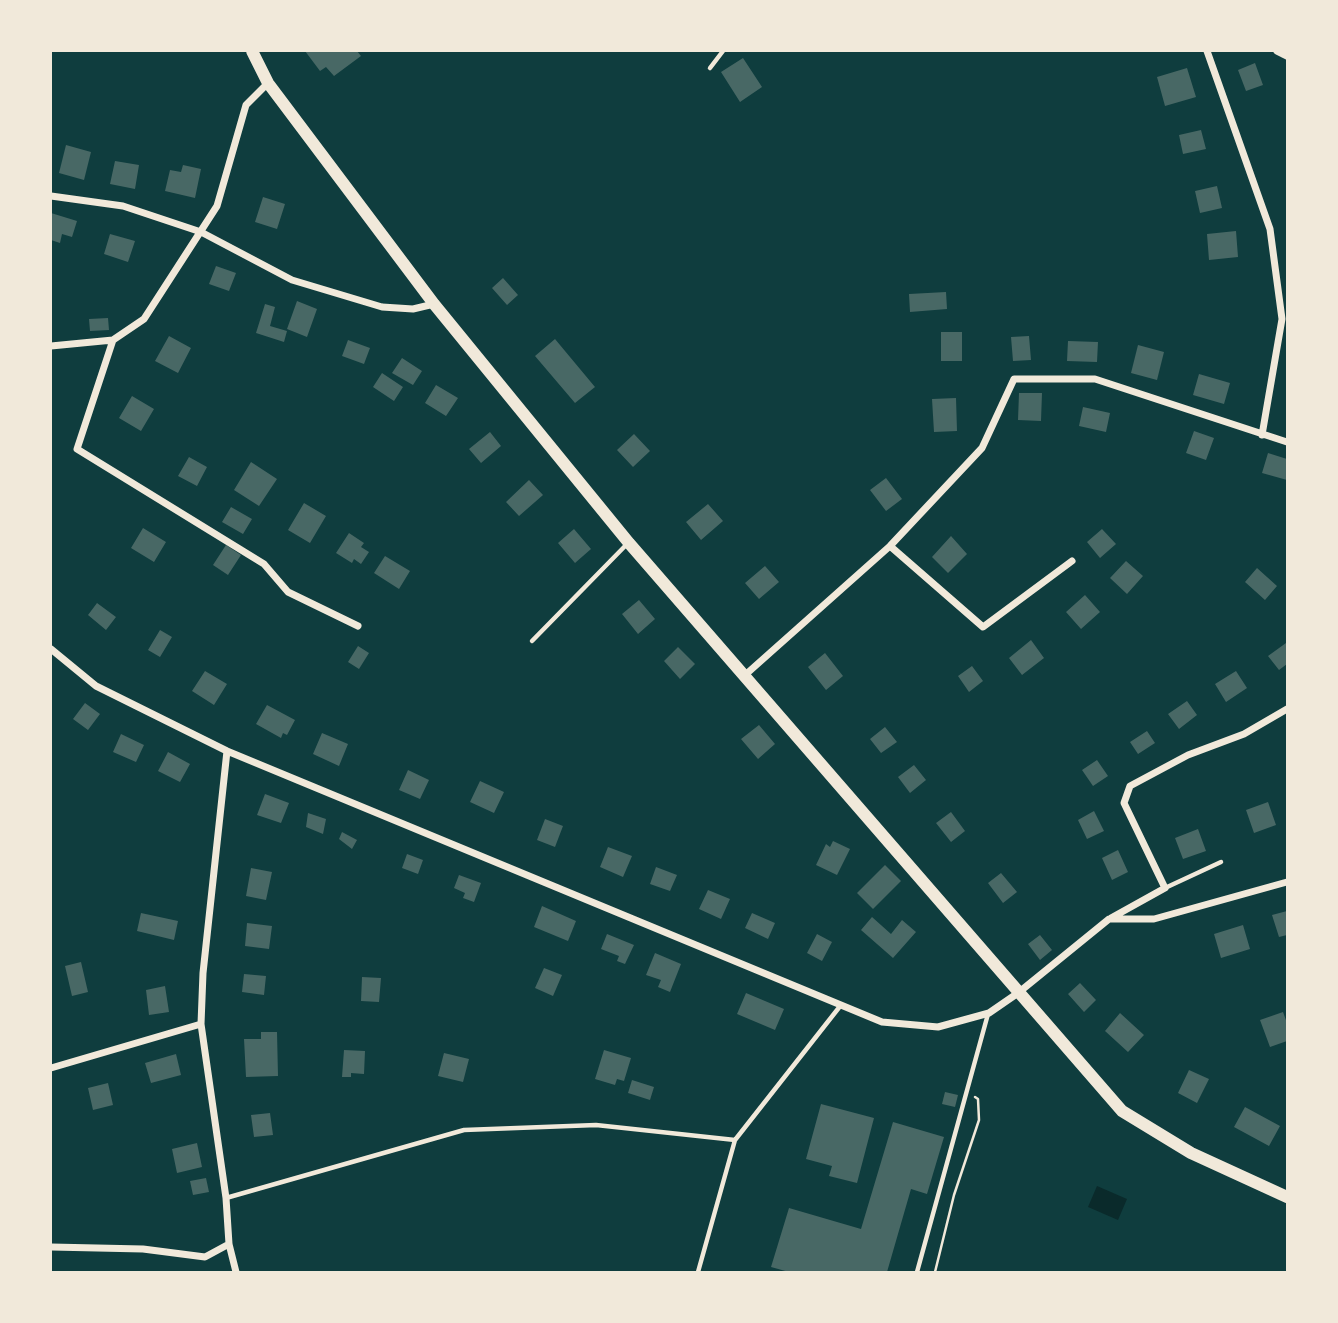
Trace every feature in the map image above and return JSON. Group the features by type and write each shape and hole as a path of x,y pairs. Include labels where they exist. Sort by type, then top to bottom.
{"main road":[{"path":"255,52 268,83 433,304 629,543 1122,1111 1191,1153 1287,1197"}],"street":[{"path":"1208,51 1270,229 1282,319 1262,435"},
{"path":"1276,51 1287,57"},
{"path":"51,346 113,340 144,319 217,206 246,105 268,83"},
{"path":"51,196 123,206 201,232 292,280 382,307 413,309 433,304"},
{"path":"113,340 77,449 264,564 288,592 358,626"},
{"path":"744,676 890,546 982,448 1014,379 1096,379 1287,442"},
{"path":"890,546 983,627 1072,561"},
{"path":"51,649 96,686 227,751 882,1022 938,1027 989,1013 1016,989 1109,919 1165,888 1124,803 1130,786 1188,755 1244,734 1287,709"},
{"path":"227,751 203,973 201,1024 226,1198 229,1244 236,1272"},
{"path":"1109,919 1154,919 1287,882"},
{"path":"51,1068 201,1024"},
{"path":"51,1247 143,1249 205,1256 229,1244"}],"lane":[{"path":"710,68 723,51"},
{"path":"532,642 629,543"},
{"path":"1165,888 1221,862"},
{"path":"698,1272 735,1140 842,1004"},
{"path":"917,1272 989,1013"},
{"path":"226,1198 464,1130 596,1125 735,1140"}],"path":[{"path":"935,1272 954,1195 979,1120 978,1099 968,1090"}],"water":[{"path":"1097,1186 1127,1199 1118,1220 1088,1207"}],"building":[{"path":"305,51 357,51 361,56 334,76 326,67 320,71"},
{"path":"743,58 762,87 740,102 721,72"},
{"path":"1255,63 1263,85 1246,91 1238,70"},
{"path":"1187,68 1196,97 1165,106 1157,77"},
{"path":"1201,130 1206,149 1183,154 1179,135"},
{"path":"66,145 91,152 84,180 59,173"},
{"path":"115,161 139,165 135,189 110,184"},
{"path":"183,165 201,169 195,198 165,191 170,170 181,172"},
{"path":"1217,186 1222,208 1200,213 1195,191"},
{"path":"263,197 285,204 277,229 255,222"},
{"path":"51,213 77,221 72,237 62,234 60,243 51,240"},
{"path":"1236,231 1238,257 1209,260 1207,234"},
{"path":"110,234 135,241 128,262 104,254"},
{"path":"216,266 236,273 229,291 209,284"},
{"path":"503,278 518,295 507,305 492,288"},
{"path":"946,292 947,309 910,312 909,294"},
{"path":"297,301 317,309 307,337 287,329"},
{"path":"265,304 275,307 270,326 287,331 284,342 256,333"},
{"path":"108,318 109,330 90,331 89,319"},
{"path":"941,332 962,332 962,361 941,361"},
{"path":"169,336 191,348 178,373 155,361"},
{"path":"1029,336 1031,360 1013,361 1011,337"},
{"path":"555,339 595,387 575,403 535,356"},
{"path":"348,340 370,348 364,364 342,356"},
{"path":"1068,341 1098,342 1097,362 1067,361"},
{"path":"1138,345 1164,352 1157,380 1131,373"},
{"path":"402,358 422,371 413,385 392,373"},
{"path":"382,373 403,387 394,401 373,387"},
{"path":"1199,374 1230,383 1224,404 1193,395"},
{"path":"436,385 458,398 446,416 425,403"},
{"path":"1019,393 1042,393 1041,421 1018,420"},
{"path":"132,396 154,409 141,431 119,418"},
{"path":"956,398 957,431 934,432 932,399"},
{"path":"1083,407 1110,413 1106,432 1079,426"},
{"path":"1194,431 1214,438 1206,460 1186,453"},
{"path":"490,432 501,446 481,463 469,449"},
{"path":"634,434 650,451 633,467 617,450"},
{"path":"1268,453 1287,459 1287,480 1262,473"},
{"path":"189,457 207,467 197,486 178,476"},
{"path":"251,462 277,479 259,506 234,490"},
{"path":"886,478 902,499 886,511 870,490"},
{"path":"529,480 543,495 519,516 506,502"},
{"path":"304,503 326,516 310,543 288,530"},
{"path":"708,504 723,521 701,540 686,522"},
{"path":"231,507 252,519 243,534 222,522"},
{"path":"143,528 166,542 154,562 131,548"},
{"path":"574,529 591,549 575,563 558,543"},
{"path":"1102,529 1116,544 1100,558 1087,542"},
{"path":"349,533 364,543 361,547 369,552 361,564 354,559 352,563 336,553"},
{"path":"951,536 967,554 948,573 932,557"},
{"path":"226,545 241,555 228,575 213,565"},
{"path":"385,556 410,571 399,589 374,573"},
{"path":"1126,561 1143,576 1127,594 1110,578"},
{"path":"765,566 779,582 759,599 745,583"},
{"path":"1257,568 1277,586 1265,600 1245,582"},
{"path":"1085,595 1100,612 1081,629 1066,612"},
{"path":"639,600 655,619 638,634 622,614"},
{"path":"97,603 116,617 106,630 88,615"},
{"path":"160,630 172,637 160,657 148,650"},
{"path":"1031,640 1044,658 1022,675 1009,658"},
{"path":"1286,643 1287,664 1279,670 1268,656"},
{"path":"358,646 369,653 359,669 348,662"},
{"path":"678,647 695,664 680,679 664,661"},
{"path":"825,653 843,676 826,690 808,667"},
{"path":"972,666 983,681 969,692 958,676"},
{"path":"205,671 227,684 214,705 192,691"},
{"path":"1236,671 1247,688 1226,702 1215,684"},
{"path":"1187,701 1197,715 1179,729 1168,714"},
{"path":"85,703 100,714 88,730 73,719"},
{"path":"267,705 295,720 287,735 283,733 281,738 256,724"},
{"path":"759,725 775,744 758,759 741,739"},
{"path":"885,727 897,742 881,753 870,739"},
{"path":"1147,731 1155,743 1138,754 1130,742"},
{"path":"322,733 348,744 339,766 313,754"},
{"path":"121,734 144,745 136,762 113,752"},
{"path":"168,752 190,764 180,782 158,771"},
{"path":"1097,760 1108,776 1093,786 1082,770"},
{"path":"914,765 926,780 910,793 898,777"},
{"path":"408,770 429,780 420,799 399,790"},
{"path":"480,781 504,792 494,813 470,802"},
{"path":"265,794 289,803 281,823 257,815"},
{"path":"1268,802 1276,825 1254,833 1246,810"},
{"path":"1094,811 1104,831 1087,839 1078,820"},
{"path":"951,812 965,831 951,842 936,823"},
{"path":"308,813 326,819 323,834 306,827"},
{"path":"545,819 563,826 555,847 537,840"},
{"path":"1198,829 1206,851 1183,859 1175,838"},
{"path":"342,832 357,840 352,849 339,839"},
{"path":"833,841 850,849 837,875 816,865 826,844 830,847"},
{"path":"608,847 632,856 623,877 600,867"},
{"path":"1118,850 1128,872 1112,880 1102,858"},
{"path":"407,854 423,860 418,874 402,868"},
{"path":"885,865 901,881 873,909 857,893"},
{"path":"656,867 677,875 670,891 650,884"},
{"path":"251,868 272,872 266,900 246,896"},
{"path":"1001,873 1017,892 1003,903 988,883"},
{"path":"459,875 481,883 474,902 463,898 465,893 454,888"},
{"path":"708,890 730,899 721,919 699,909"},
{"path":"542,906 576,921 568,941 534,927"},
{"path":"1287,911 1287,935 1279,937 1272,915"},
{"path":"141,913 178,921 174,940 137,931"},
{"path":"752,913 775,923 768,939 745,928"},
{"path":"872,917 891,934 902,920 916,932 893,958 861,930"},
{"path":"247,923 272,926 269,949 245,946"},
{"path":"1243,925 1250,949 1221,958 1214,934"},
{"path":"607,934 634,945 625,964 617,961 619,956 601,949"},
{"path":"817,934 832,942 822,961 807,953"},
{"path":"1040,935 1052,950 1040,960 1028,944"},
{"path":"655,953 681,964 670,992 658,987 661,980 646,975"},
{"path":"81,962 88,992 72,996 65,966"},
{"path":"544,968 562,975 553,996 535,988"},
{"path":"244,974 266,976 264,995 242,992"},
{"path":"362,977 381,978 379,1002 361,1001"},
{"path":"1080,983 1096,1000 1084,1012 1068,994"},
{"path":"165,986 169,1012 149,1015 146,990"},
{"path":"746,993 784,1009 775,1030 737,1014"},
{"path":"1283,1012 1287,1023 1287,1041 1270,1047 1260,1020"},
{"path":"1120,1013 1144,1035 1128,1052 1105,1031"},
{"path":"261,1032 277,1032 278,1076 246,1077 244,1039 261,1039"},
{"path":"344,1050 365,1051 364,1074 351,1073 351,1077 342,1077"},
{"path":"604,1050 631,1058 624,1081 617,1079 615,1085 595,1079"},
{"path":"444,1053 469,1059 463,1082 438,1076"},
{"path":"176,1054 181,1075 151,1083 145,1063"},
{"path":"1189,1070 1209,1079 1197,1103 1178,1093"},
{"path":"632,1080 654,1087 650,1100 628,1093"},
{"path":"108,1083 113,1105 93,1110 88,1088"},
{"path":"945,1092 958,1095 955,1107 942,1104"},
{"path":"821,1104 874,1118 857,1183 829,1176 832,1166 806,1159"},
{"path":"1245,1107 1280,1126 1269,1146 1234,1127"},
{"path":"270,1113 273,1135 254,1137 251,1115"},
{"path":"893,1122 944,1137 927,1194 911,1189 887,1272 789,1272 771,1267 789,1208 861,1229"},
{"path":"197,1143 202,1167 177,1173 172,1149"},
{"path":"206,1178 209,1192 193,1195 190,1181"}]}
